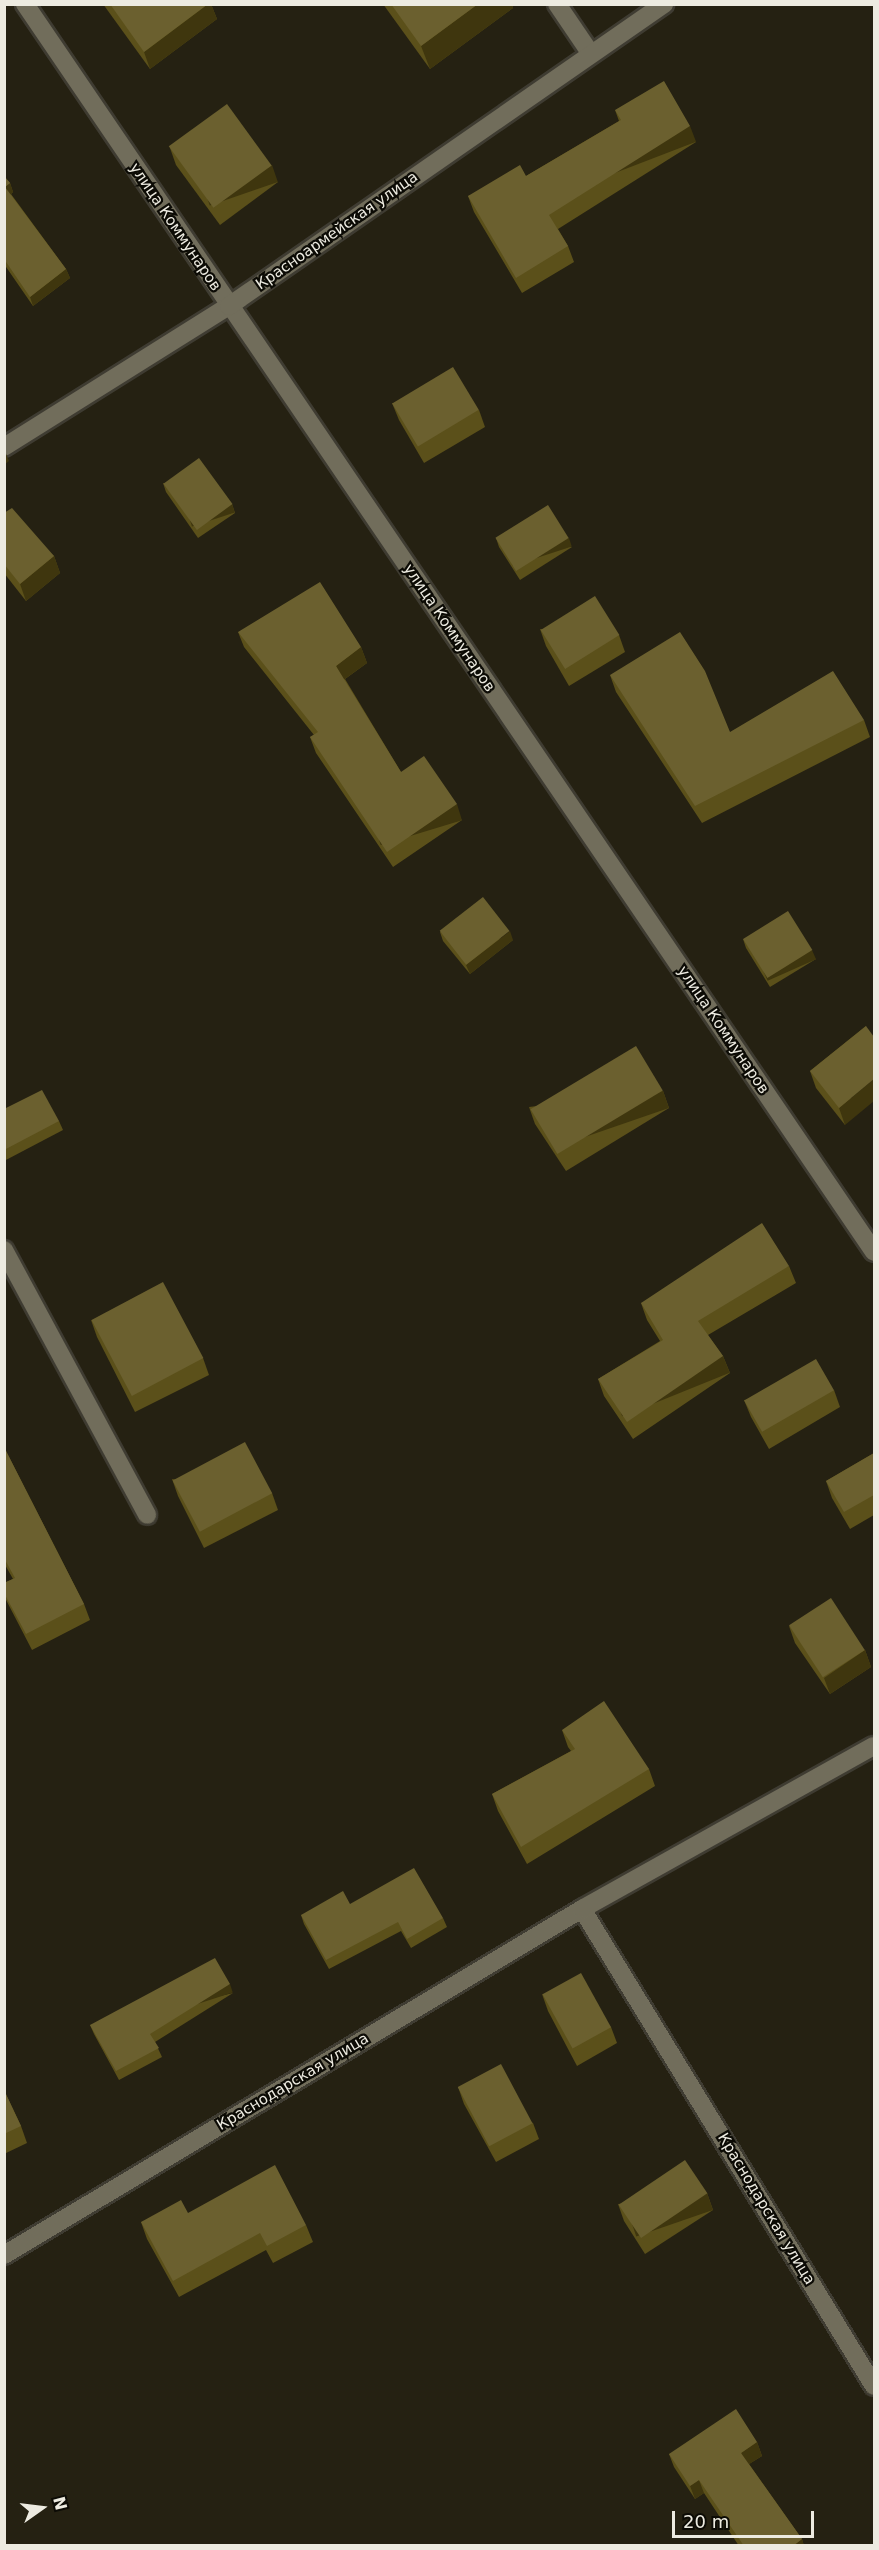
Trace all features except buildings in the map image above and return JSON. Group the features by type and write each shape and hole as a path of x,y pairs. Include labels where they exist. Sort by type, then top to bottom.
{"street":[{"name":"улица Коммунаров","path":"25,4 874,1252"},
{"path":"557,4 591,54"},
{"name":"Красноармейская улица","path":"4,447 229,306 664,4"},
{"path":"4,1250 147,1515"},
{"name":"Краснодарская улица","path":"4,2255 582,1909 874,1746"},
{"name":"Краснодарская улица","path":"582,1909 874,2386"}]}
